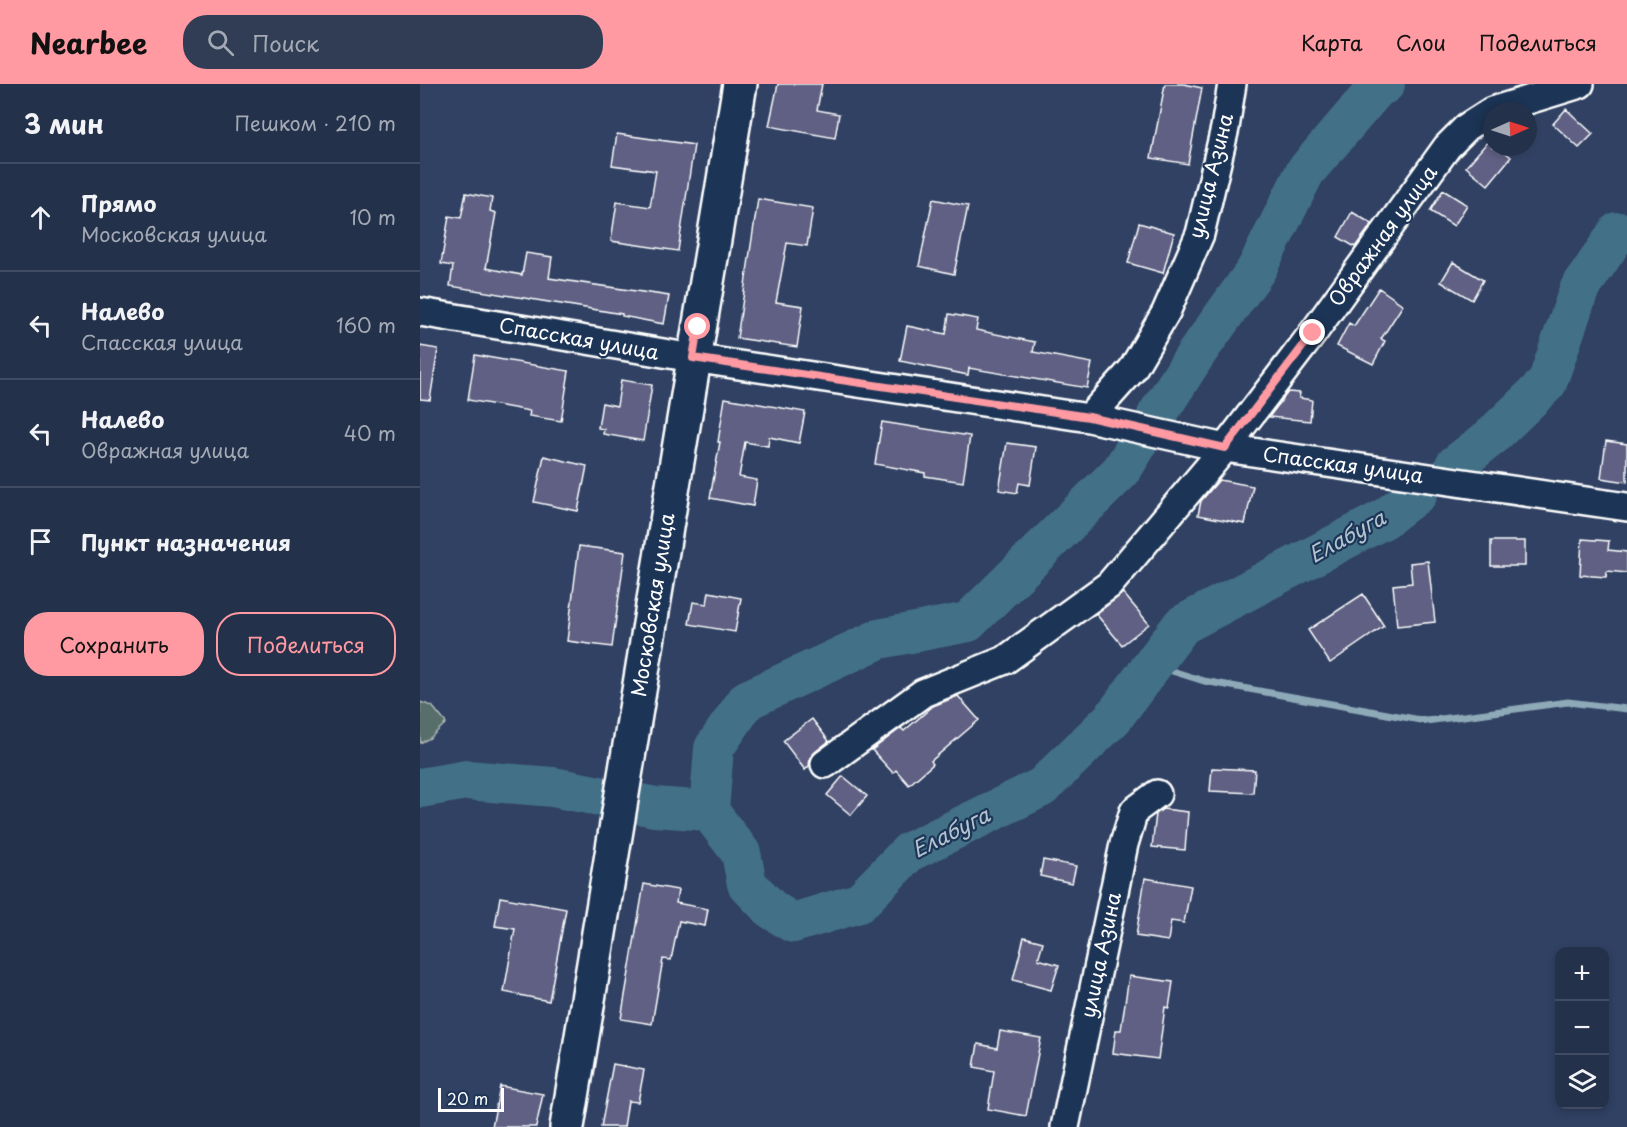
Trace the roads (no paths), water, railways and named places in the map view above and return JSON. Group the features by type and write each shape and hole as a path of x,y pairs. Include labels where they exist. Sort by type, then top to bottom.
{"main road":[{"name":"Московская улица","path":"567,1127 740,84"}],"street":[{"name":"улица Азина","path":"1089,417 1132,370 1166,312 1196,244 1225,128 1232,84"},
{"name":"Овражная улица","path":"1521,102 1580,84"},
{"name":"Овражная улица","path":"825,764 922,693 1005,660 1109,585 1225,448 1313,333 1448,147 1467,127 1483,117"},
{"name":"Спасская улица","path":"420,312 693,358 1089,417 1225,448 1627,507"},
{"name":"улица Азина","path":"1065,1127 1124,844 1134,811 1157,794"}],"waterway":[{"name":"Елабуга","path":"1157,415 1196,354 1256,270 1305,172 1377,88 1385,84"},
{"name":"Елабуга","path":"1455,465 1490,438 1547,383 1579,290 1618,232 1627,233"},
{"path":"709,811 714,748 747,700 879,639 968,622 1121,471 1136,447"},
{"name":"Елабуга","path":"420,788 467,780 553,787 655,807 709,811 741,853 747,884 771,909 793,923 859,903 909,852 1042,787 1113,718 1182,625 1384,519 1418,493"},
{"path":"1153,665 1204,681 1426,721 1568,702 1627,709"}]}
